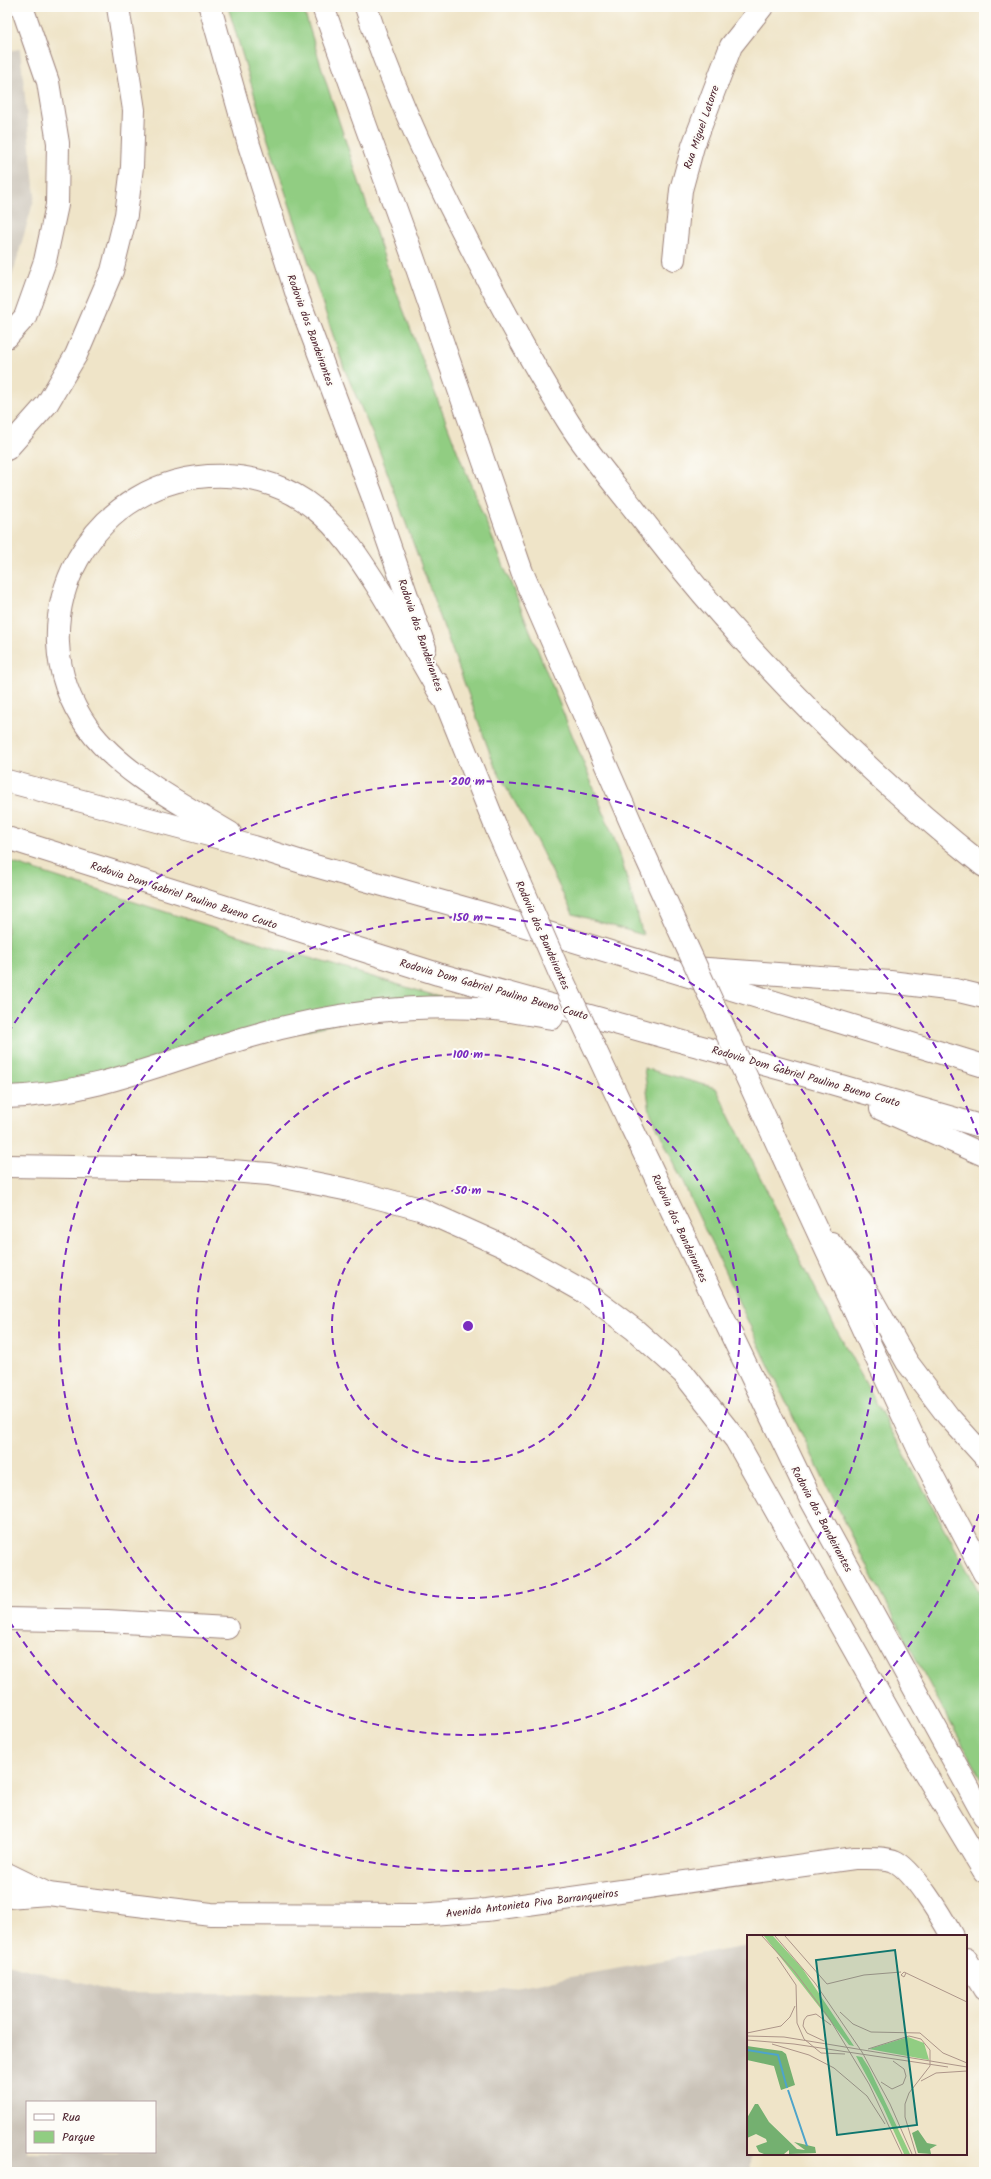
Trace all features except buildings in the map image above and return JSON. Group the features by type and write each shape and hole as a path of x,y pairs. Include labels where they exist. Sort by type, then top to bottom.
{"main road":[{"path":"7,337 25,317 45,261 57,205 58,143 48,82 22,7"},
{"path":"7,449 47,404 76,356 112,271 126,215 132,167 134,110 118,7"},
{"name":"Rodovia dos Bandeirantes","path":"210,7 249,145 297,294 372,495 442,697 498,832 560,974 631,1126 811,1500 984,1816"},
{"path":"324,7 412,254 522,572 644,853 791,1174 805,1209 919,1450 984,1573"},
{"path":"366,7 397,91 430,166 494,294 570,425 670,556 794,696 925,820 984,866"},
{"name":"Rua Miguel Latorre","path":"674,259 681,190 695,139 731,46 762,7"},
{"path":"7,427 76,356"},
{"path":"254,847 155,788 109,752 89,729 70,699 57,646 59,613 67,582 80,554 100,526 123,507 143,494 163,485 182,478 204,475 249,477 288,491 312,506 334,524 354,550 442,697"},
{"path":"7,781 254,847 308,864 486,914 984,1066"},
{"name":"Rodovia Dom Gabriel Paulino Bueno Couto","path":"7,838 438,974 803,1075 984,1127"},
{"path":"648,964 890,982 956,990 984,997"},
{"path":"7,1097 77,1090 140,1073 252,1036 298,1024 355,1015 423,1007 495,1009 652,1033"},
{"path":"803,1075 984,1155"},
{"path":"7,1166 206,1169 269,1174 349,1190 420,1209 504,1247 583,1291 635,1330 683,1373 736,1440 905,1740 984,1871"},
{"path":"805,1209 862,1282 907,1362 948,1416 984,1456"},
{"path":"7,1619 107,1621 227,1628"},
{"name":"Avenida Antonieta Piva Barranqueiros","path":"48,1894 211,1914 417,1915 486,1910 854,1858 894,1861 914,1879 937,1910 951,1935"},
{"path":"7,1874 48,1894"},
{"path":"7,1898 48,1894"},
{"path":"967,1961 984,1989"}],"shaded area":[{"path":"20,49 35,196 7,294 7,51"},
{"path":"747,1945 747,2155 751,2155 749,2172 7,2172 7,1964 119,1993 316,1995 482,1993"}],"green space":[{"path":"228,7 303,7 326,82 390,275 458,453 618,848 643,935 573,914 535,838 495,767 378,447 344,368 268,140"},
{"path":"7,861 293,953 466,1005 413,1005 109,1077 7,1095"},
{"path":"644,1068 716,1088 830,1318 984,1601 984,1782 948,1718 858,1549 767,1362 650,1112"}]}
